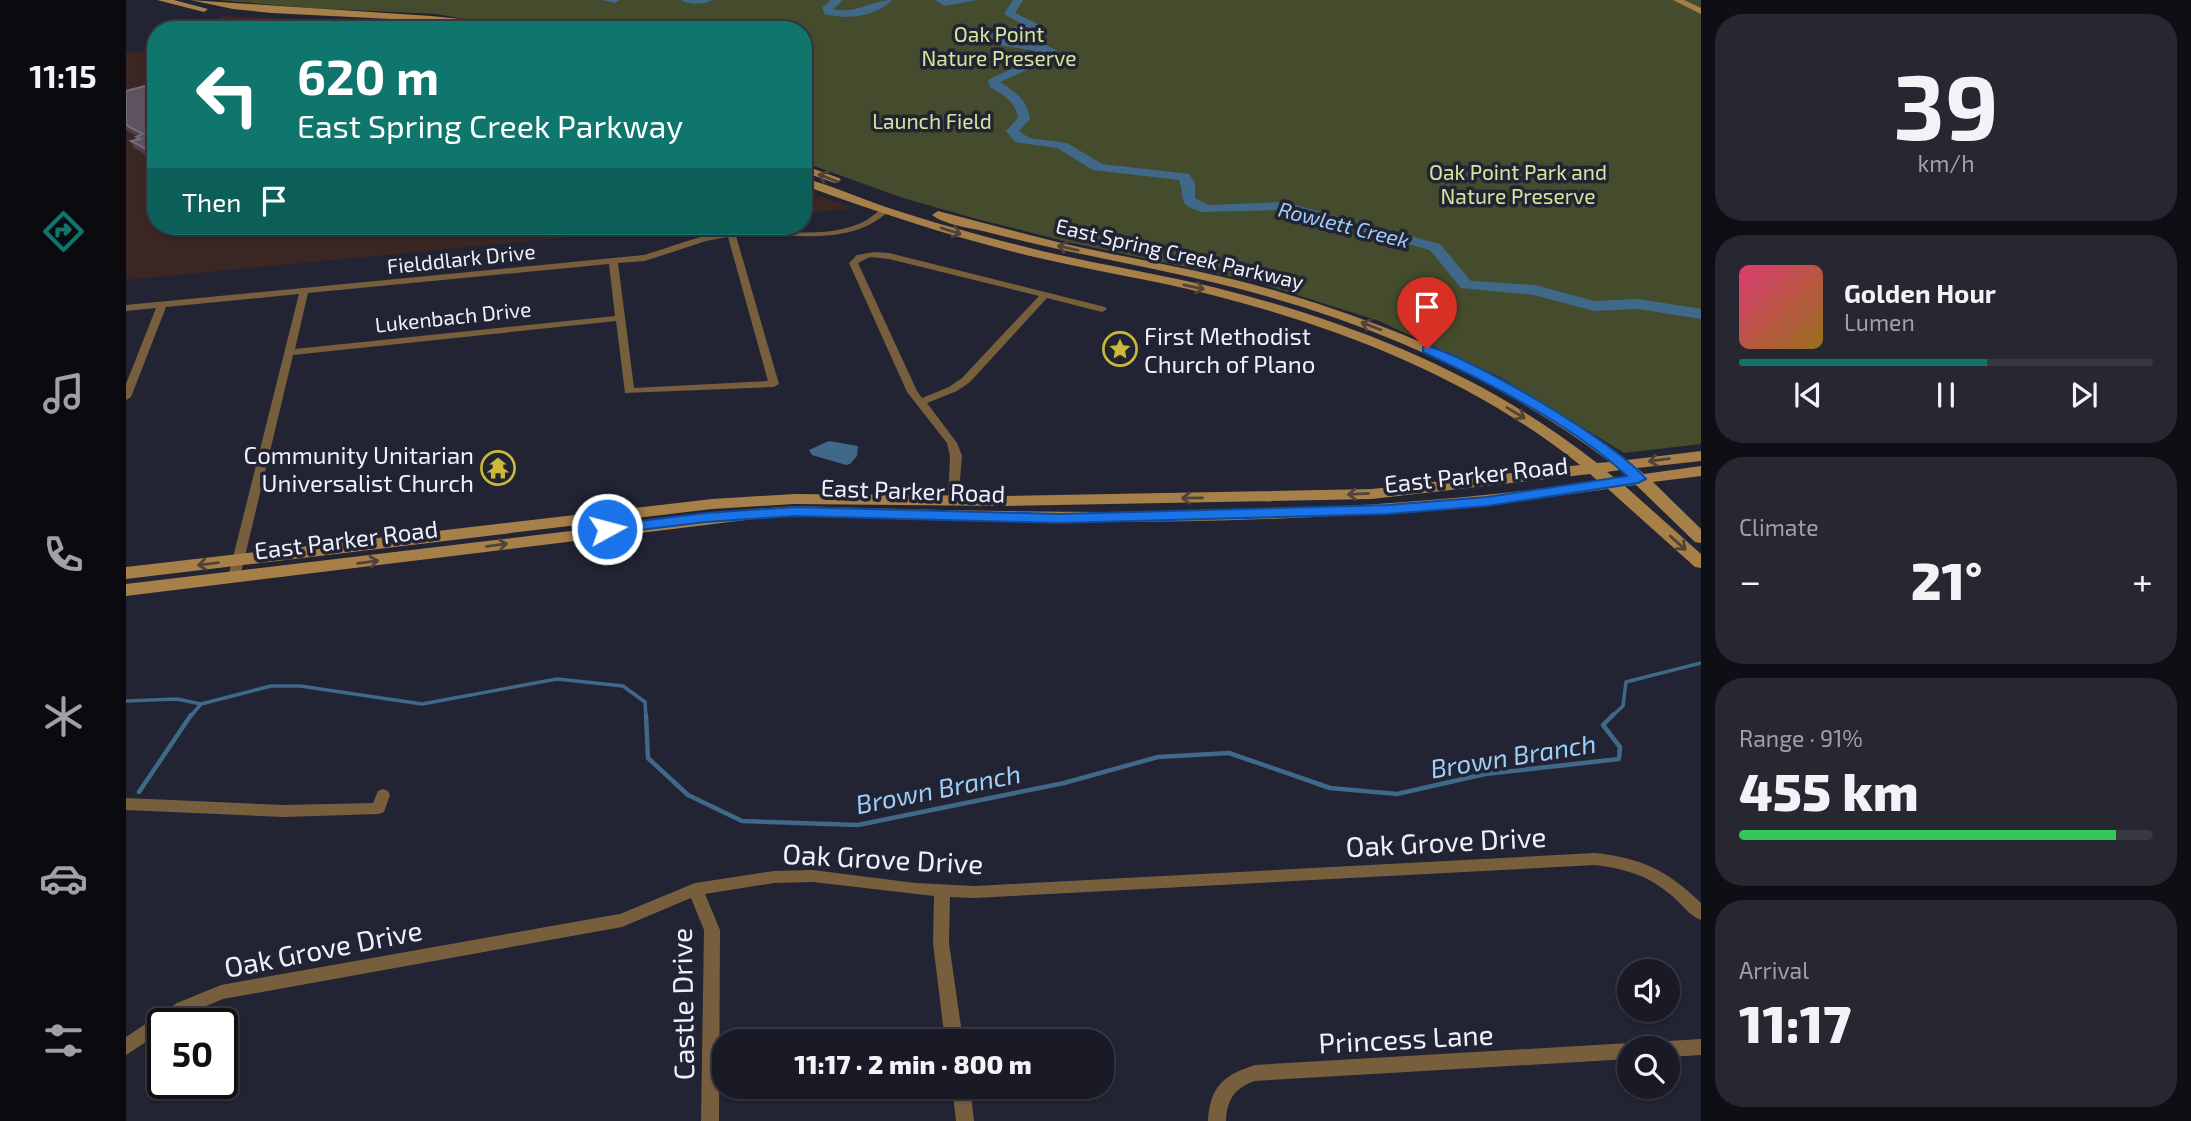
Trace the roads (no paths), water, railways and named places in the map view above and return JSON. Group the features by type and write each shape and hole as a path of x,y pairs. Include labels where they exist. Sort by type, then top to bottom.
{"main road":[{"path":"194,0 268,10 456,21"},
{"path":"1677,0 1701,12"},
{"path":"165,1 248,15 367,21"},
{"path":"432,21 438,18"},
{"name":"East Spring Creek Parkway","path":"812,171 899,203 1285,312 1399,354 1489,397 1572,448 1701,563"},
{"name":"East Spring Creek Parkway","path":"812,184 989,241 1131,268 1210,277 1291,299 1410,342 1505,388 1558,420 1623,465 1701,538"},
{"path":"886,210 899,203"},
{"name":"East Parker Road","path":"126,590 236,569 722,509 795,505 953,509 1059,518 1263,505 1701,456"},
{"name":"East Parker Road","path":"1263,505 1432,506 1526,496 1701,471"},
{"name":"East Parker Road","path":"126,573 236,569"}],"street":[{"name":"Fielddlark Drive","path":"812,234 841,230 876,219 886,210"},
{"name":"Fielddlark Drive","path":"126,308 645,258 703,239 725,235"},
{"path":"613,261 629,391 774,384 731,235"},
{"path":"953,509 956,456 952,443 912,392 853,262 877,254 889,256 1102,309"},
{"path":"236,569 304,291"},
{"path":"920,402 966,380 1044,296"},
{"path":"126,397 162,305"},
{"name":"Lukenbach Drive","path":"290,352 620,318"},
{"path":"126,804 284,811 379,808 383,795"},
{"name":"Oak Grove Drive","path":"126,1047 183,1008 221,992 608,923 644,912 695,890 774,877 813,876 942,891 1036,889 1595,859 1624,862 1662,877"},
{"path":"1662,877 1701,913"},
{"name":"Castle Drive","path":"695,890 712,930 710,1121"},
{"path":"942,891 941,943 952,1029"},
{"path":"1680,1048 1701,1047"},
{"name":"Princess Lane","path":"1217,1121 1217,1102 1228,1086 1241,1077 1255,1073 1617,1052"},
{"path":"962,1099 965,1121"}],"water":[{"path":"829,441 858,446 857,456 846,465 812,455 809,450"}],"waterway":[{"name":"Rowlett Creek","path":"607,0 615,0"},
{"name":"Rowlett Creek","path":"686,0 707,0"},
{"name":"Rowlett Creek","path":"838,0 827,8 829,12 860,12 875,8 887,0"},
{"name":"Rowlett Creek","path":"940,0 945,3 972,0"},
{"name":"Rowlett Creek","path":"1018,0 1009,14 1036,26 981,35 982,39 1052,51 1052,55 994,80 994,84 1015,97 1021,106 1024,119 1012,131 1020,139 1062,146 1098,167 1184,177 1188,183 1188,199 1194,205 1207,209 1284,206 1435,247 1467,285 1535,290 1594,306 1638,304 1701,314"},
{"name":"Brown Branch","path":"1611,717 1623,706 1626,682 1701,663"},
{"name":"Brown Branch","path":"201,704 271,686 300,686 422,704 557,679 623,686 645,702 646,717"},
{"name":"Brown Branch","path":"126,701 177,699 201,704"},
{"path":"190,717 201,704"},
{"path":"139,792 191,715"},
{"name":"Brown Branch","path":"646,715 648,758 688,795 742,821 858,825 1064,783 1158,757 1229,753 1330,788 1397,794 1485,774 1619,759 1620,747 1603,725 1611,717"}],"place":[{"name":"First Methodist Church of Plano","path":"1120,349"},
{"name":"Community Unitarian Universalist Church","path":"498,468"}],"park label":[{"name":"Oak Point Nature Preserve","path":"999,45"},
{"name":"Launch Field","path":"932,120"},
{"name":"Oak Point Park and Nature Preserve","path":"1518,183"}]}
